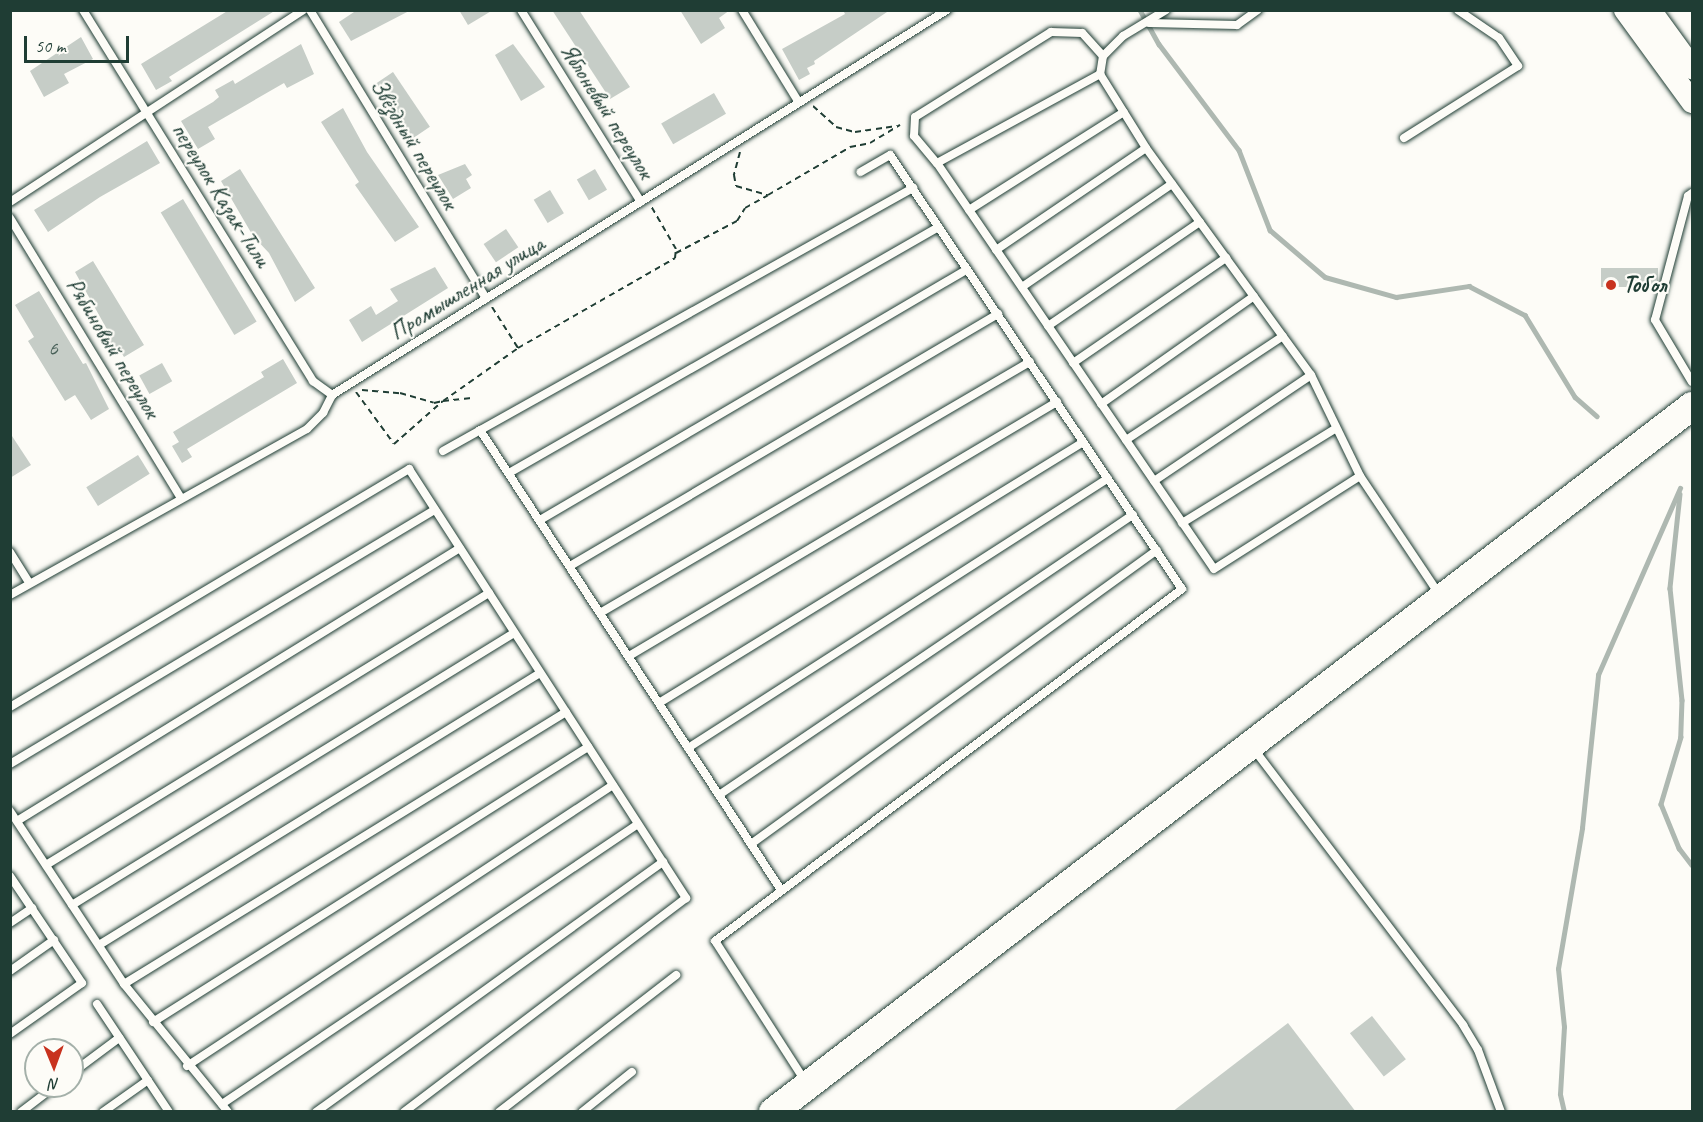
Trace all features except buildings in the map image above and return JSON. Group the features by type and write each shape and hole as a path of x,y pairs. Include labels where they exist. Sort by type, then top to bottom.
{"highway":[{"path":"776,1110 1692,406"}],"main road":[{"path":"1625,10 1692,102"},
{"path":"1650,10 1692,68"}],"lane":[{"name":"переулок Казак-Тили","path":"83,10 313,381 332,395"},
{"path":"10,202 303,10"},
{"name":"Звёздный переулок","path":"310,10 486,298"},
{"name":"Яблоневый переулок","path":"521,10 644,200"},
{"path":"742,10 801,100"},
{"name":"Промышленная улица","path":"10,595 181,498 207,488 307,429 323,413 332,395 947,10"},
{"path":"1166,10 1149,23 1123,36 1104,56 1100,74 1146,148 1311,375 1335,429 1360,476 1441,597"},
{"path":"1149,23 1237,25 1258,10"},
{"path":"1404,138 1518,66 1499,38 1458,10"},
{"path":"1104,56 1082,33 1051,32 915,117 914,136 969,210 1214,569 1360,476"},
{"path":"937,164 1100,74"},
{"path":"969,210 1124,112"},
{"path":"996,250 1146,148"},
{"path":"808,1084 715,941 1182,589 890,155 861,172"},
{"path":"1022,288 1172,184"},
{"path":"443,451 913,188"},
{"path":"1692,193 1688,196 1655,320 1692,382"},
{"name":"Рябиновый переулок","path":"10,218 181,498"},
{"path":"1048,326 1200,222"},
{"path":"509,473 939,227"},
{"path":"1073,363 1226,258"},
{"path":"540,520 967,269"},
{"path":"1101,404 1254,296"},
{"path":"570,566 998,314"},
{"path":"1125,440 1282,336"},
{"path":"600,613 1030,362"},
{"path":"1154,481 1311,375"},
{"path":"628,657 1057,402"},
{"path":"1182,523 1335,429"},
{"path":"480,430 781,890"},
{"path":"659,703 1083,441"},
{"path":"10,707 409,470 686,898 404,1112"},
{"path":"688,748 1108,477"},
{"path":"10,764 435,510"},
{"path":"719,795 1133,515"},
{"path":"17,821 460,548"},
{"path":"751,844 1157,550"},
{"path":"10,552 29,583"},
{"path":"45,865 489,593"},
{"path":"72,904 514,633"},
{"path":"99,945 540,673"},
{"path":"124,984 566,712"},
{"path":"1251,746 1463,1024 1478,1050 1501,1112"},
{"path":"153,1022 588,747"},
{"path":"187,1066 613,785"},
{"path":"10,811 124,984 187,1066 228,1112"},
{"path":"222,1104 638,824"},
{"path":"316,1112 663,862"},
{"path":"10,876 82,983 10,1034"},
{"path":"10,923 32,908"},
{"path":"10,971 54,940"},
{"path":"500,1112 676,975"},
{"path":"97,1004 169,1112"},
{"path":"84,1064 119,1038"},
{"path":"582,1112 632,1072"},
{"path":"103,1112 148,1080"},
{"path":"21,1112 39,1098"}],"path":[{"path":"801,100 836,127 855,132 900,125 915,129"},
{"path":"675,253 737,221 745,208 850,147 870,143 900,125"},
{"path":"745,135 734,175 736,186 768,195"},
{"path":"474,398 443,401 434,403 400,393 348,388 362,395 375,423 394,444 443,401 518,348 610,298 675,258 675,253 644,200"},
{"path":"486,298 518,348"}],"waterway":[{"path":"1140,10 1159,44 1239,150 1270,230 1325,277 1396,297 1469,286 1525,315 1575,397 1597,416"},
{"path":"1564,1112 1560,1094 1564,1027 1558,969 1582,828 1598,675 1680,488"},
{"path":"1680,494 1670,588 1682,700 1681,737 1661,804 1679,848 1692,865"}],"place":[{"name":"Тобол","path":"1611,285"}]}
